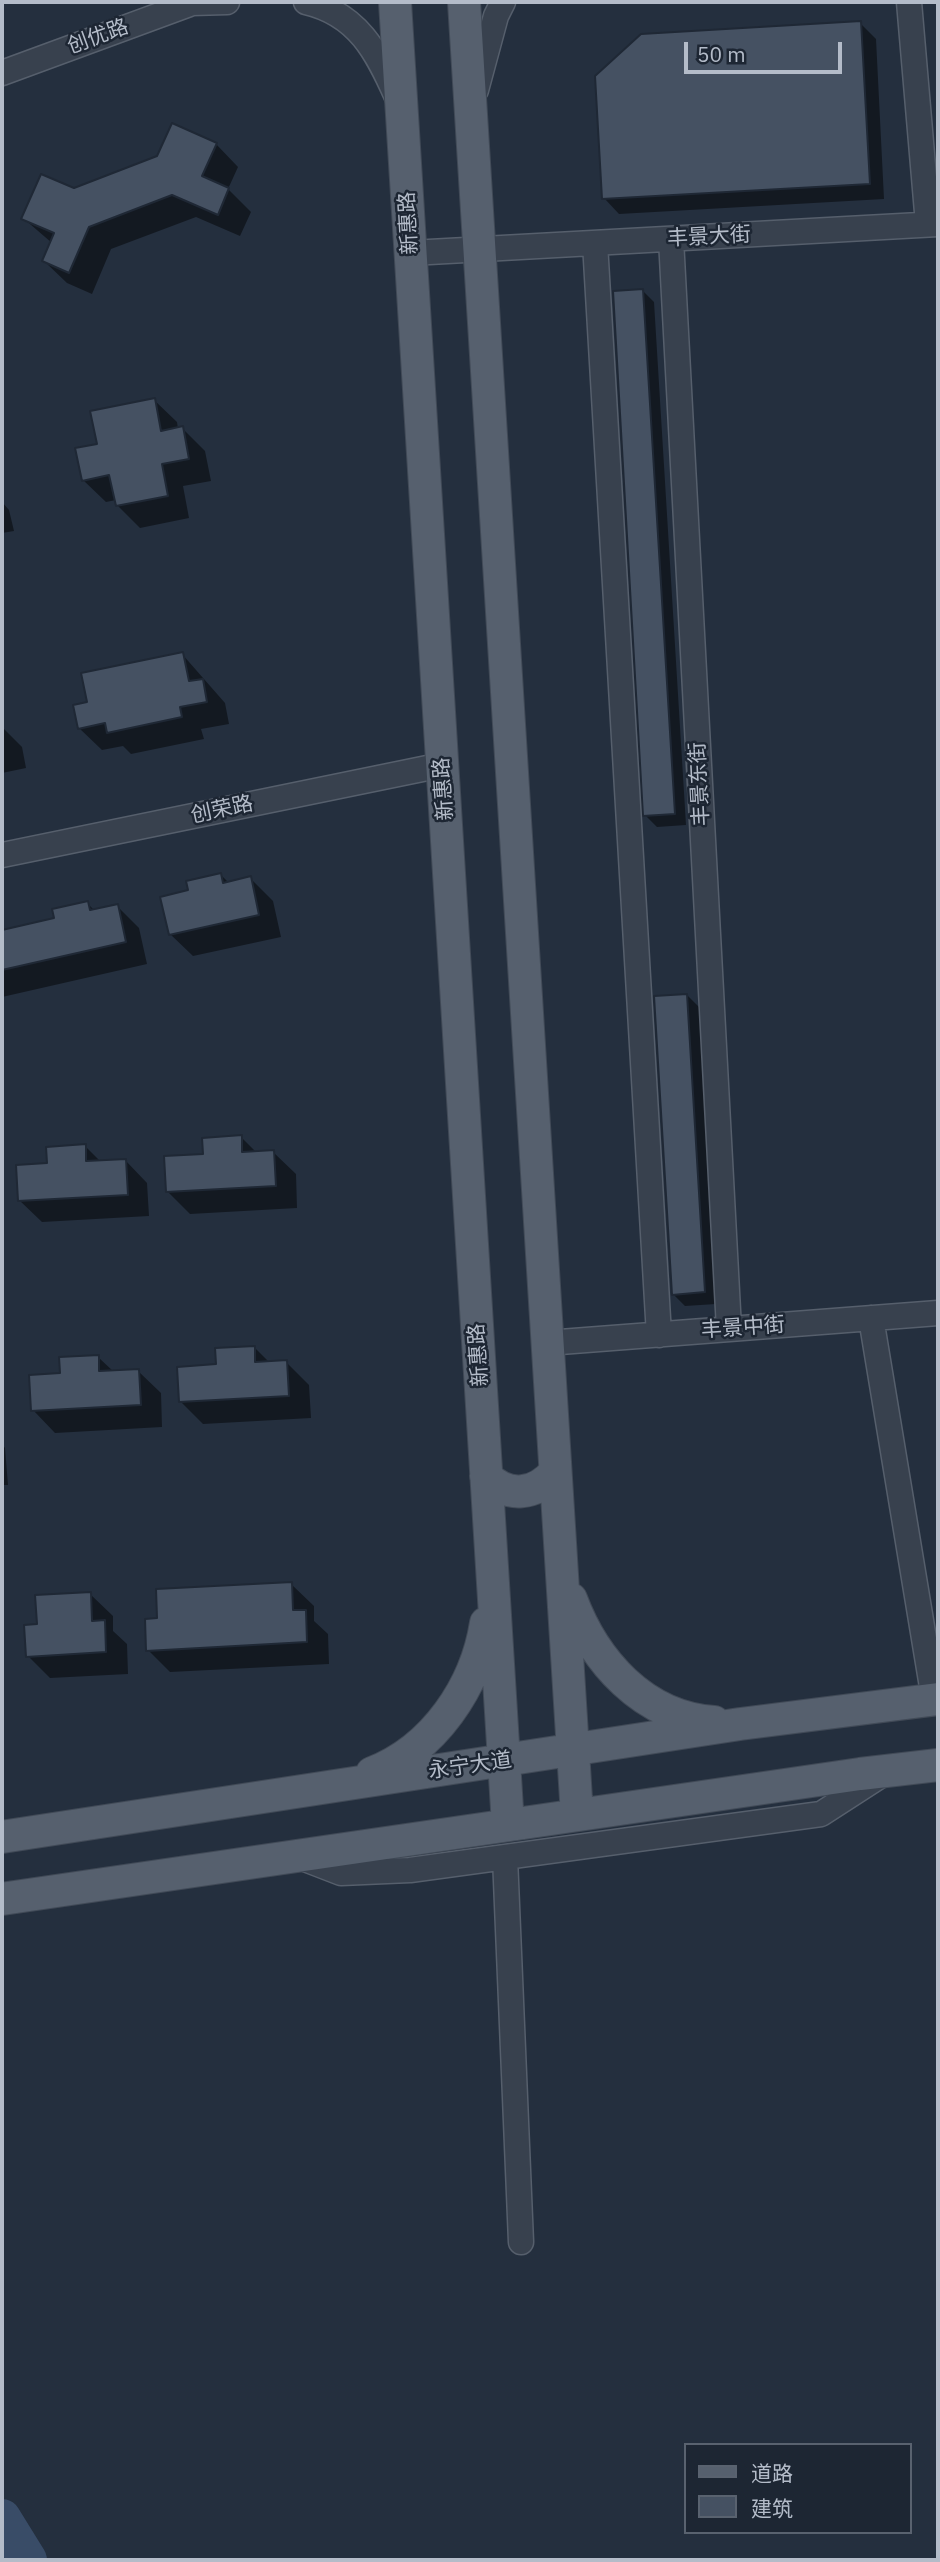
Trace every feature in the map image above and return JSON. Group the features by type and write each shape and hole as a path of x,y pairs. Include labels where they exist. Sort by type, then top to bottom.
{"main road":[{"name":"新惠路","path":"395,2 492,1577"},
{"path":"464,2 576,1815"},
{"path":"486,1476 501,1488 520,1492 540,1486 555,1472"},
{"path":"562,1572 580,1622 596,1651 618,1677 644,1698 674,1713 707,1722 740,1724"},
{"path":"492,1577 508,1825"},
{"path":"345,1784 383,1768 418,1746 446,1716 468,1682 483,1644 492,1577"},
{"name":"永宁大道","path":"2,1837 740,1724 936,1699"},
{"path":"2,1899 938,1765"}],"street":[{"name":"创优路","path":"2,73 193,2 227,2"},
{"path":"306,2 344,16 363,33 377,53 402,109"},
{"path":"471,108 488,41 503,2"},
{"path":"909,2 933,224"},
{"name":"丰景大街","path":"411,253 933,224"},
{"name":"丰景东街","path":"671,239 729,1329"},
{"path":"595,243 659,1335"},
{"name":"创荣路","path":"2,855 442,765"},
{"name":"丰景中街","path":"547,1343 938,1313"},
{"path":"871,1318 936,1699"},
{"path":"298,1856 341,1873 410,1870 821,1814 888,1771"},
{"path":"505,1857 521,2242"}],"building":[{"path":"861,21 870,184 602,199 595,76 641,34"},
{"path":"172,123 217,143 202,176 229,188 218,215 172,195 89,227 69,273 42,261 54,233 21,219 41,174 74,188 157,156"},
{"path":"643,289 675,814 643,816 613,291"},
{"path":"155,398 161,431 183,426 189,459 162,464 168,496 116,506 109,475 82,481 75,448 97,444 90,411"},
{"path":"183,652 189,681 203,679 207,702 180,707 182,717 107,733 105,723 78,729 73,705 87,702 81,673"},
{"path":"221,873 223,883 251,876 259,915 169,935 160,897 188,890 186,881"},
{"path":"88,901 90,910 118,904 126,942 2,970 2,930 54,918 52,909"},
{"path":"687,994 705,1292 672,1295 654,996"},
{"path":"242,1135 242,1152 274,1150 276,1186 166,1192 164,1156 203,1154 202,1138"},
{"path":"86,1144 86,1161 126,1159 128,1195 18,1201 16,1165 47,1163 46,1147"},
{"path":"255,1346 255,1362 287,1360 289,1396 179,1402 177,1367 216,1364 215,1348"},
{"path":"99,1355 99,1371 139,1369 141,1405 31,1411 29,1375 60,1373 59,1357"},
{"path":"292,1582 293,1610 306,1610 307,1642 146,1651 145,1619 157,1618 156,1589"},
{"path":"91,1592 92,1621 105,1620 106,1652 26,1657 24,1625 37,1624 35,1595"}],"waterway":[{"path":"2,2518 28,2560"}]}
